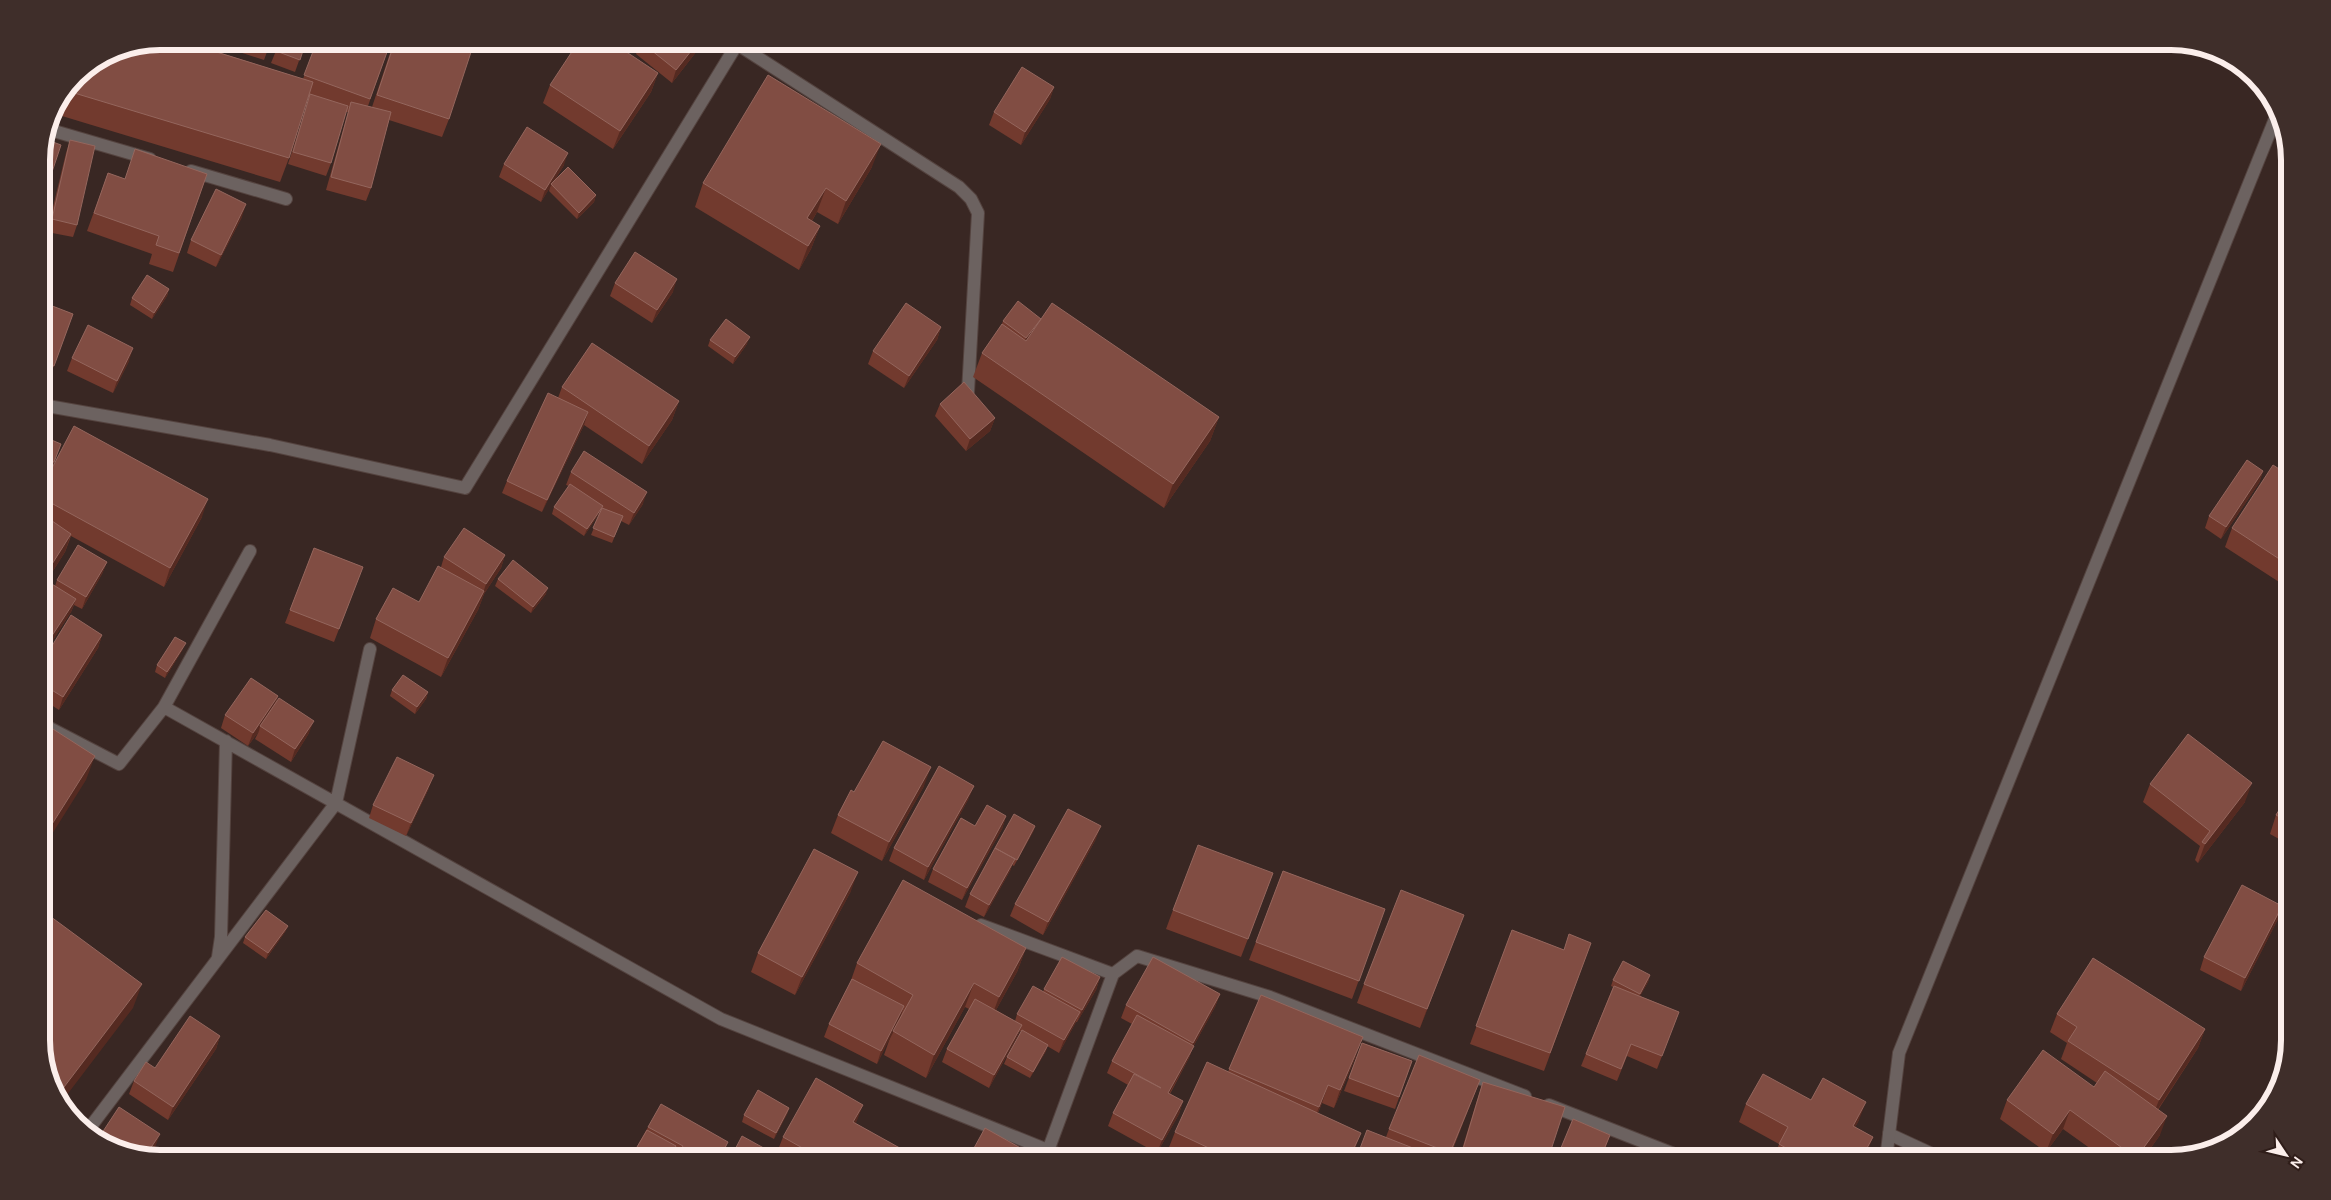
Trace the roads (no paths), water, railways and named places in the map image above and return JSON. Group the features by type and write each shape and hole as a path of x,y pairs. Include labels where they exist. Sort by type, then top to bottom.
{"street":[{"path":"50,405 270,445 465,488 733,50"},
{"path":"750,50 959,187 971,199 978,213 968,392"},
{"path":"1887,1150 1899,1053 2274,122"},
{"path":"54,131 162,162"},
{"path":"181,168 286,199"},
{"path":"50,728 119,764 164,707 250,551"},
{"path":"91,1126 336,803 370,649"},
{"path":"164,707 721,1019 1034,1150"},
{"path":"217,960 221,937 226,741"},
{"path":"981,925 1113,974"},
{"path":"1048,1150 1113,974 1137,956 1180,968 1270,998 1664,1150"},
{"path":"1889,1134 1924,1150"}]}
